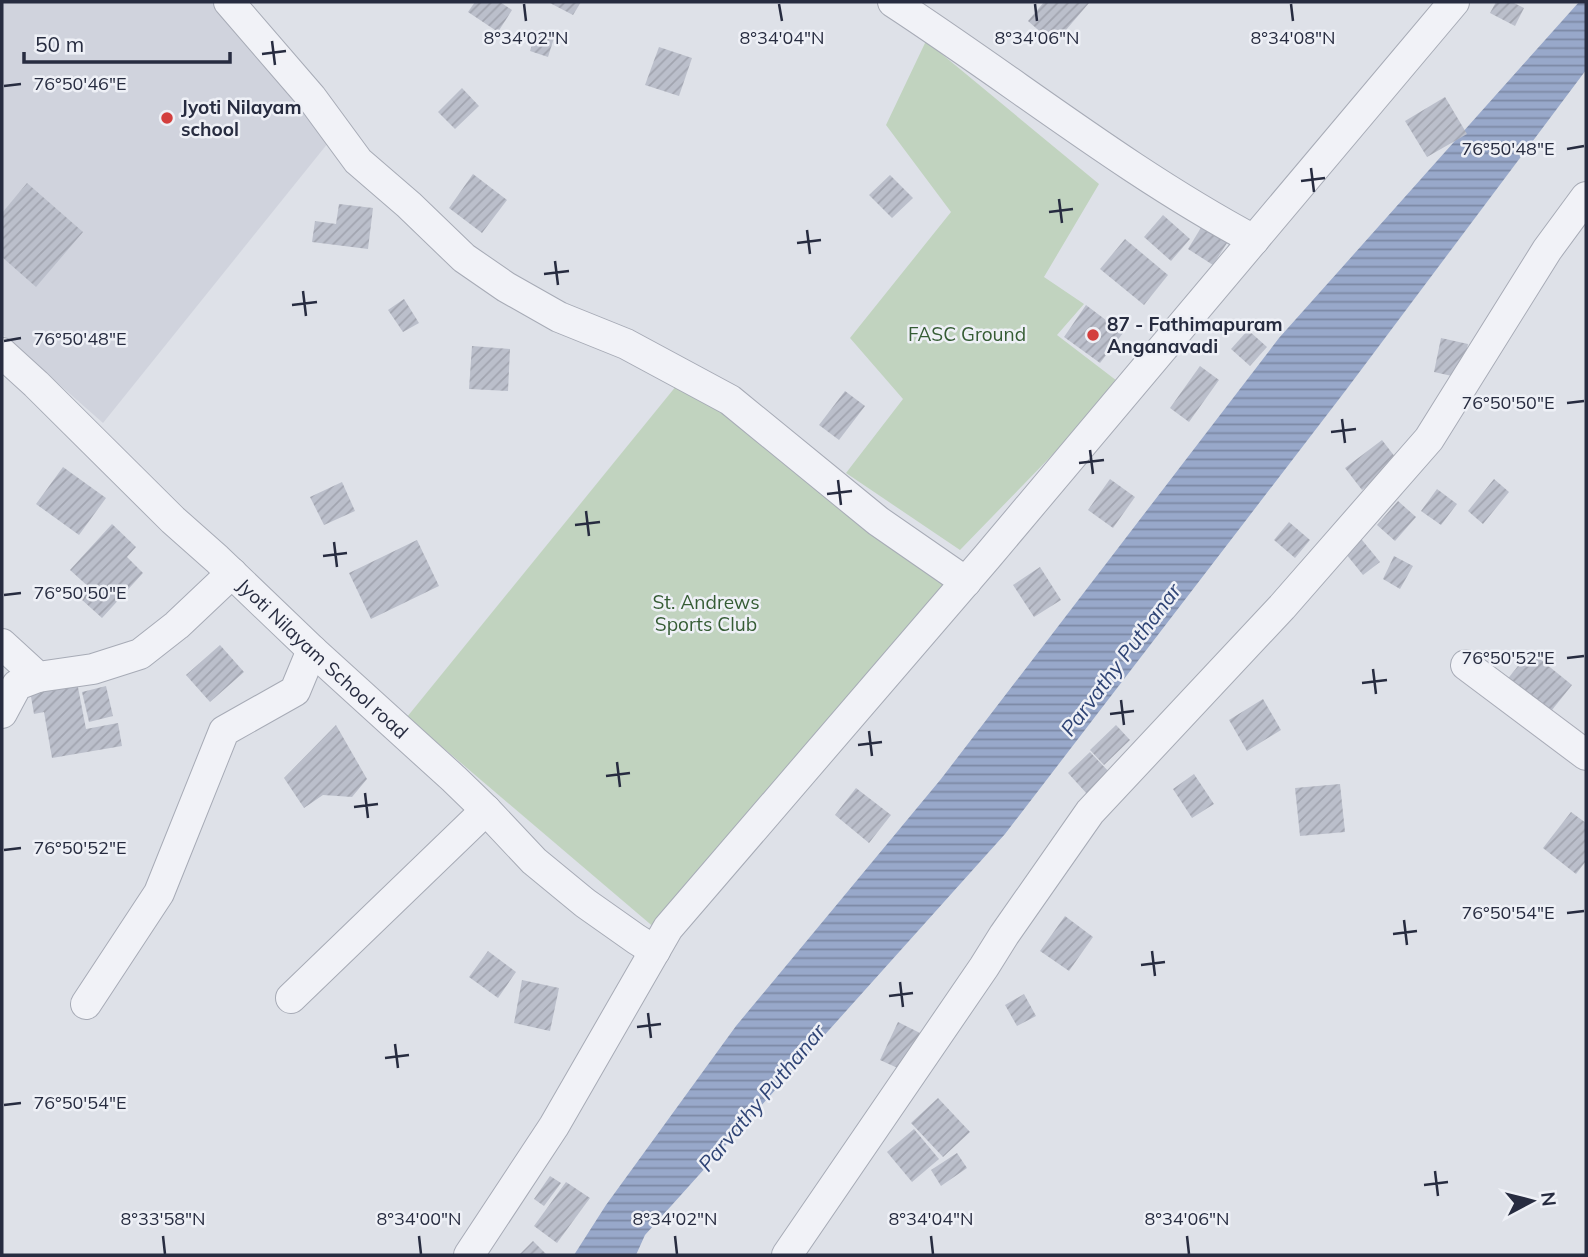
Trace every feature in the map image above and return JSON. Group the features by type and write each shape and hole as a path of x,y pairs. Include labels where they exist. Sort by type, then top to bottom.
{"street":[{"path":"229,2 311,97 358,161 464,258 506,287 559,317 626,344 730,400 878,521 966,582"},
{"path":"893,2 1074,128 1216,219 1254,240"},
{"path":"469,1255 554,1126 668,928 966,582 1454,2"},
{"path":"788,1255 1090,812 1282,607 1429,439 1547,250 1586,197"},
{"name":"Jyoti Nilayam School road","path":"2,353 173,520 486,810 534,860 585,903 655,951"},
{"path":"2,713 17,685 38,677 93,669 140,654 177,625 232,573"},
{"path":"2,644 38,677"},
{"path":"86,1004 159,893 225,731 295,691 312,650"},
{"path":"1466,666 1586,755"},
{"path":"291,998 486,810"}],"shaded area":[{"path":"2,2 216,2 328,143 103,423 2,334"}],"green space":[{"name":"FASC Ground","path":"926,41 1099,184 1044,277 1084,304 1057,335 1121,384 960,550 846,473 903,399 850,338 951,212 886,125"},
{"name":"St. Andrews Sports Club","path":"681,380 946,586 656,929 407,717"}],"water":[{"name":"Parvathy Puthanar","path":"1579,2 1586,2 1586,70 1346,390 1005,834 645,1235 636,1255 574,1255 606,1205 736,1026 941,779 1279,338"}],"building":[{"path":"475,2 500,2 512,10 498,32 468,12"},
{"path":"548,2 581,2 573,15"},
{"path":"1044,2 1089,3 1054,44 1028,21"},
{"path":"1496,2 1512,2 1524,8 1515,26 1490,13"},
{"path":"536,32 554,38 548,57 530,51"},
{"path":"659,47 692,58 679,96 645,85"},
{"path":"462,88 479,106 455,129 438,112"},
{"path":"1445,97 1467,134 1427,157 1405,121"},
{"path":"473,174 507,200 482,233 449,208"},
{"path":"890,175 913,198 892,218 869,195"},
{"path":"27,183 83,232 36,287 2,257 2,213"},
{"path":"339,204 373,208 368,249 312,242 315,221 336,224"},
{"path":"1163,215 1190,239 1171,261 1144,237"},
{"path":"1202,226 1227,243 1213,265 1188,249"},
{"path":"1125,239 1168,275 1144,305 1100,269"},
{"path":"404,299 419,323 403,332 388,310"},
{"name":"87 - Fathimapuram Anganavadi","path":"1086,305 1123,333 1100,363 1064,337"},
{"path":"1248,330 1267,347 1250,366 1231,349"},
{"path":"1441,338 1468,344 1461,378 1434,372"},
{"path":"472,346 510,349 508,391 469,389"},
{"path":"1200,366 1219,380 1189,422 1170,408"},
{"path":"845,391 865,406 839,440 819,425"},
{"path":"1382,440 1399,462 1362,490 1345,468"},
{"path":"63,467 106,498 79,535 36,504"},
{"path":"1110,479 1135,497 1113,528 1088,510"},
{"path":"1494,479 1509,492 1483,524 1468,511"},
{"path":"342,482 355,511 324,525 310,497"},
{"path":"1437,489 1457,504 1441,525 1421,511"},
{"path":"1398,501 1416,517 1395,541 1377,525"},
{"path":"1289,522 1310,540 1295,558 1274,540"},
{"path":"112,524 136,547 127,557 143,573 102,618 81,599 91,589 70,570"},
{"path":"1358,535 1380,562 1363,575 1342,549"},
{"path":"417,540 439,586 371,619 349,573"},
{"path":"1394,556 1413,566 1400,589 1383,579"},
{"path":"1040,567 1061,600 1034,617 1013,585"},
{"path":"220,645 244,672 210,702 186,675"},
{"path":"1530,651 1572,685 1548,715 1506,681"},
{"path":"77,682 86,729 118,723 122,746 52,758 44,712 34,714 30,691"},
{"path":"106,686 113,716 89,722 82,692"},
{"path":"1263,699 1281,730 1247,751 1229,720"},
{"path":"336,725 367,779 352,797 323,795 304,808 284,778"},
{"path":"1116,725 1130,740 1104,765 1090,750"},
{"path":"1090,752 1111,774 1088,795 1068,773"},
{"path":"1194,774 1214,804 1192,818 1173,789"},
{"path":"1340,784 1345,832 1300,836 1295,788"},
{"path":"856,788 891,815 869,843 835,815"},
{"path":"1571,812 1586,823 1586,861 1576,874 1543,848"},
{"path":"1065,916 1093,937 1069,971 1040,951"},
{"path":"488,951 516,972 498,998 469,977"},
{"path":"522,980 559,988 550,1031 514,1023"},
{"path":"1024,994 1036,1016 1017,1026 1005,1005"},
{"path":"898,1022 920,1033 902,1070 880,1060"},
{"path":"938,1098 970,1132 943,1157 911,1123"},
{"path":"914,1129 939,1159 912,1182 887,1152"},
{"path":"957,1153 967,1168 941,1186 931,1170"},
{"path":"550,1176 561,1183 544,1206 534,1199"},
{"path":"566,1182 590,1198 557,1243 534,1226"},
{"path":"533,1241 547,1255 519,1255"}],"place":[{"name":"Jyoti Nilayam school","path":"167,118"},
{"name":"87 - Fathimapuram Anganavadi","path":"1093,335"}]}
